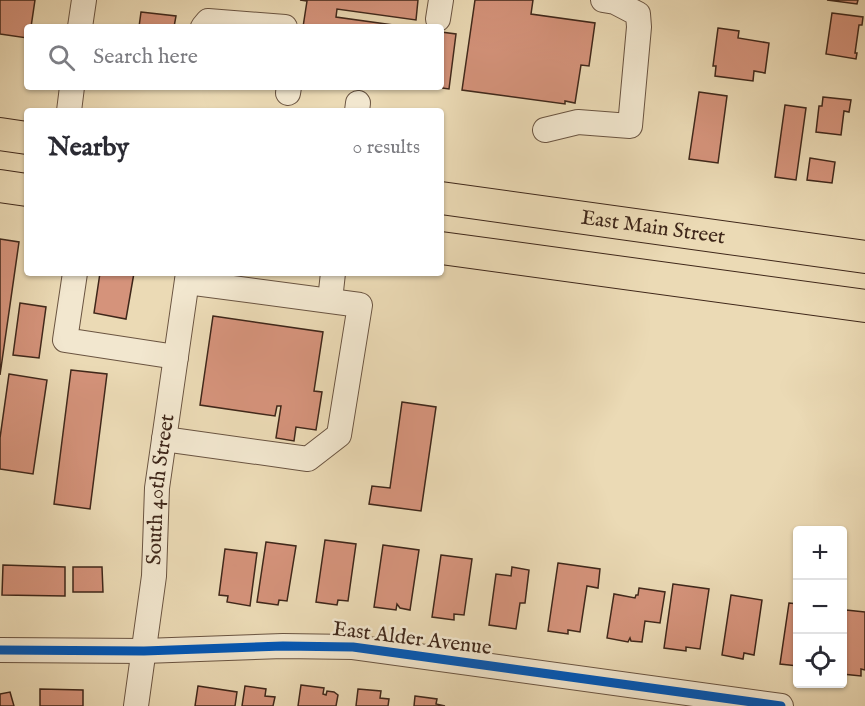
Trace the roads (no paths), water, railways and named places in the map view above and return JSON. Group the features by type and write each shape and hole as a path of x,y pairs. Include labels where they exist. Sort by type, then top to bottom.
{"main road":[{"path":"0,134 24,138"},
{"path":"0,186 24,190"},
{"name":"East Main Street","path":"444,198 865,257"},
{"path":"444,248 865,306"}],"street":[{"path":"80,24 84,0"},
{"path":"545,130 578,122 630,126 639,27 638,14 603,0"},
{"path":"206,24 208,21 246,24"},
{"path":"69,108 72,90"},
{"path":"75,276 65,340 176,357"},
{"path":"330,300 333,276"},
{"path":"164,439 308,459 339,435 360,305 187,277"},
{"name":"South 40th Street","path":"136,706 154,576 157,488 187,277"},
{"name":"East Alder Avenue","path":"0,650 144,651 283,646 352,647 781,706"}]}
